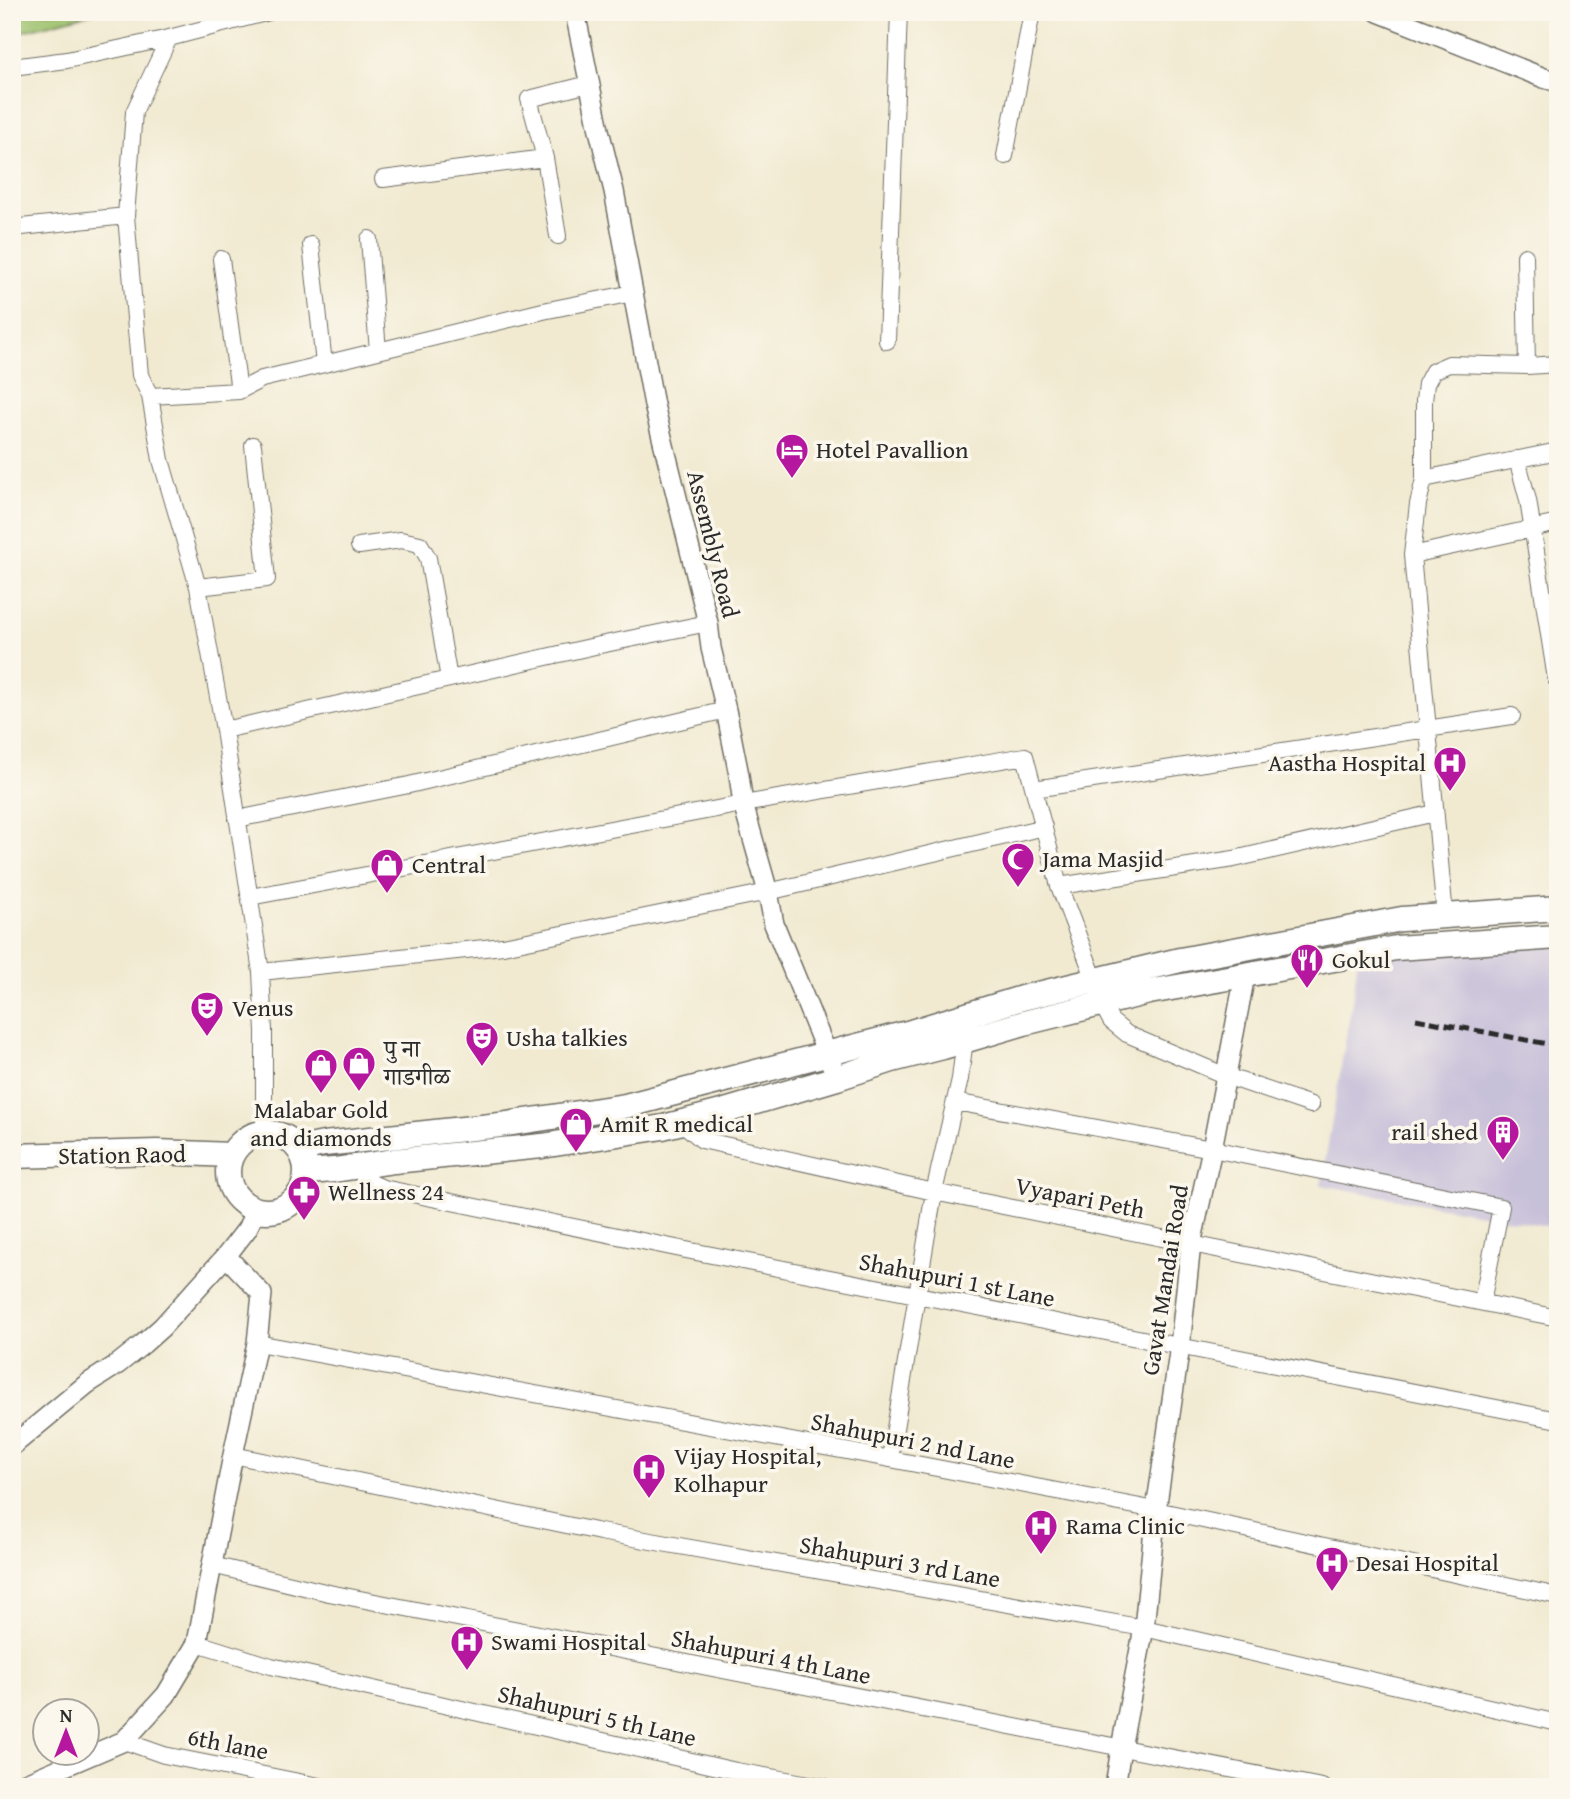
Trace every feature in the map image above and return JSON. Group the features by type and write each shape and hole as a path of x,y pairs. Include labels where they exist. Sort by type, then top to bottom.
{"highway":[{"path":"303,1171 287,1138 278,1134 264,1133 250,1137 239,1144 229,1163 232,1192 247,1206 267,1212 277,1211 296,1200 303,1171 324,1143 500,1125 625,1106 798,1060 829,1055 1022,998 1123,972 1402,919 1558,908"},
{"path":"303,1171 334,1170 623,1135 682,1123 892,1060 1149,992 1396,948 1558,937"},
{"name":"Station Raod","path":"12,1156 157,1152 229,1163"},
{"path":"12,1170 229,1163"}],"street":[{"path":"12,67 66,60 169,38 269,12"},
{"name":"Assembly Road","path":"575,12 614,191 654,405 708,623 743,804 768,892 774,924 837,1078"},
{"path":"887,341 899,12"},
{"path":"1005,156 1032,12"},
{"path":"1378,12 1558,82"},
{"path":"169,38 134,112 127,216 140,375 150,396 162,460 198,587 223,730 261,972 264,1133"},
{"path":"558,236 545,158 529,99 589,84"},
{"path":"383,179 545,158"},
{"path":"12,228 127,216"},
{"path":"369,239 377,351"},
{"path":"311,245 324,364"},
{"path":"1525,256 1527,366"},
{"path":"221,259 239,391"},
{"path":"150,396 239,391 262,379 542,311 633,293"},
{"path":"1445,916 1412,555 1424,479 1426,384 1433,371 1449,364 1558,364"},
{"path":"198,587 267,579 254,445"},
{"path":"1424,479 1558,451"},
{"path":"1517,459 1528,499 1556,679"},
{"path":"1412,555 1558,523"},
{"path":"359,546 401,540 420,544 428,558 449,679"},
{"path":"223,730 708,623"},
{"path":"237,819 409,785 726,710"},
{"path":"1034,789 1512,716"},
{"path":"250,897 743,804 1025,756 1059,886 1102,1004 1111,1021 1127,1034 1226,1076 1311,1105"},
{"path":"1059,886 1234,859 1435,813"},
{"path":"261,972 503,946 768,892 1044,827"},
{"name":"Gavat Mandai Road","path":"1144,1628 1156,1510 1180,1346 1191,1244 1245,975"},
{"path":"890,1459 934,1192 960,1079 965,1040"},
{"path":"955,1102 1212,1149 1501,1207 1482,1302"},
{"name":"Vyapari Peth","path":"682,1123 702,1139 934,1192 1558,1318"},
{"name":"Shahupuri 1 st Lane","path":"359,1165 365,1180 383,1188 1558,1420"},
{"path":"12,1446 87,1384 143,1344 169,1319 226,1256 247,1229 257,1210"},
{"path":"16,1787 124,1741 166,1695 197,1643 257,1343 262,1294 226,1256"},
{"name":"Shahupuri 2 nd Lane","path":"257,1343 1156,1510 1558,1596"},
{"name":"Shahupuri 3 rd Lane","path":"233,1455 600,1532 1144,1628 1558,1723"},
{"name":"Shahupuri 4 th Lane","path":"212,1564 329,1594 1322,1787"},
{"path":"1115,1787 1144,1628"},
{"name":"Shahupuri 5 th Lane","path":"197,1643 271,1667 736,1770 826,1787"},
{"name":"6th lane","path":"124,1741 164,1755 324,1787"}],"shaded area":[{"path":"1558,937 1558,1228 1321,1185 1358,955"}],"green space":[{"path":"12,12 97,12 12,34"}],"railway":[{"path":"1416,1019 1558,1046"}],"place":[{"name":"Hotel Pavallion","path":"792,480"},
{"name":"Aastha Hospital","path":"1450,793"},
{"name":"Jama Masjid","path":"1018,889"},
{"name":"Central","path":"387,895"},
{"name":"Gokul","path":"1307,990"},
{"name":"Venus","path":"207,1038"},
{"name":"Usha talkies","path":"482,1068"},
{"name":"पु ना गाडगीळ","path":"359,1093"},
{"name":"Malabar Gold and diamonds","path":"321,1095"},
{"name":"Amit R medical","path":"576,1154"},
{"name":"rail shed","path":"1503,1162"},
{"name":"Wellness 24","path":"304,1222"},
{"name":"Vijay Hospital, Kolhapur","path":"649,1500"},
{"name":"Rama Clinic","path":"1041,1556"},
{"name":"Desai Hospital","path":"1332,1593"},
{"name":"Swami Hospital","path":"467,1672"}]}
